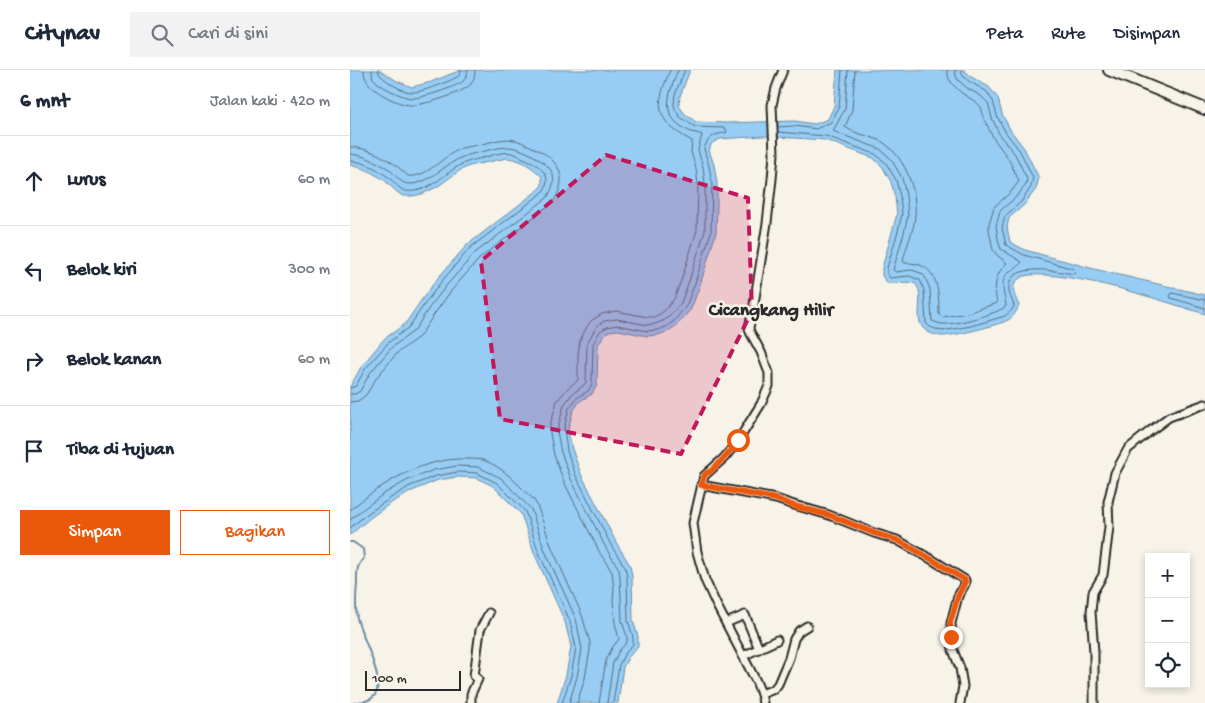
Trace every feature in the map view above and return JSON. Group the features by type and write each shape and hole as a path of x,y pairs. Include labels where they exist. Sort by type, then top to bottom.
{"main road":[{"path":"1109,70 1205,109"}],"street":[{"path":"763,703 756,681 705,580 697,552 693,523 705,474 711,471 727,455 738,440 761,404 769,386 769,373 761,352 750,332 750,328 766,223 774,154 772,105 783,70"},
{"path":"1094,703 1094,652 1091,612 1093,592 1103,576 1109,527 1108,502 1115,473 1128,449 1150,431 1169,418 1205,404"},
{"path":"701,485 776,499 829,515 897,540 965,580 950,623 953,650 960,668 963,686 960,703"},
{"path":"471,703 471,694 478,679 474,676 480,630 489,613"},
{"path":"726,622 745,615 759,649"},
{"path":"761,694 774,689 778,684 789,658 794,639 799,631 807,626"},
{"path":"743,656 777,640"}],"highlighted area":[{"path":"606,155 748,198 752,311 681,454 500,419 481,261"}],"water":[{"path":"350,70 380,70 397,81 412,87 431,82 461,70 690,70 680,96 679,106 685,114 696,122 794,121 815,124 828,119 834,106 837,70 964,70 973,78 989,87 998,98 1002,114 1011,131 1024,148 1039,178 1036,189 1024,205 1009,218 1007,227 1010,242 1025,250 1094,269 1205,295 1205,314 1107,285 1067,277 1029,275 1021,277 1015,283 1015,297 1019,305 1015,313 1008,320 985,328 954,335 941,336 931,334 925,330 919,320 920,295 916,284 909,282 887,283 882,276 882,268 897,214 891,182 882,166 873,158 825,140 763,136 720,139 712,143 709,150 717,183 716,233 691,309 678,324 669,331 658,335 647,336 618,330 609,331 604,335 598,345 597,385 592,394 580,401 573,411 568,429 572,449 581,474 630,565 633,621 638,636 638,646 623,667 618,703 557,703 566,675 571,647 565,622 535,555 521,514 493,486 477,478 458,477 438,480 412,491 391,503 350,535 350,387 361,367 384,339 405,324 437,279 467,245 538,190 542,185 542,177 526,164 507,158 469,166 437,187 422,194 403,196 383,179 367,170 350,165"}],"waterway":[{"path":"350,542 363,549 364,558 357,572 356,614 372,657 378,688 373,697 354,703"}],"district":[{"name":"Cicangkang Hilir","path":"771,311"}],"route":[{"path":"738,440 727,455 711,471 705,474 701,485 776,499 829,515 897,540 931,559 965,580 950,623 951,637"}]}
